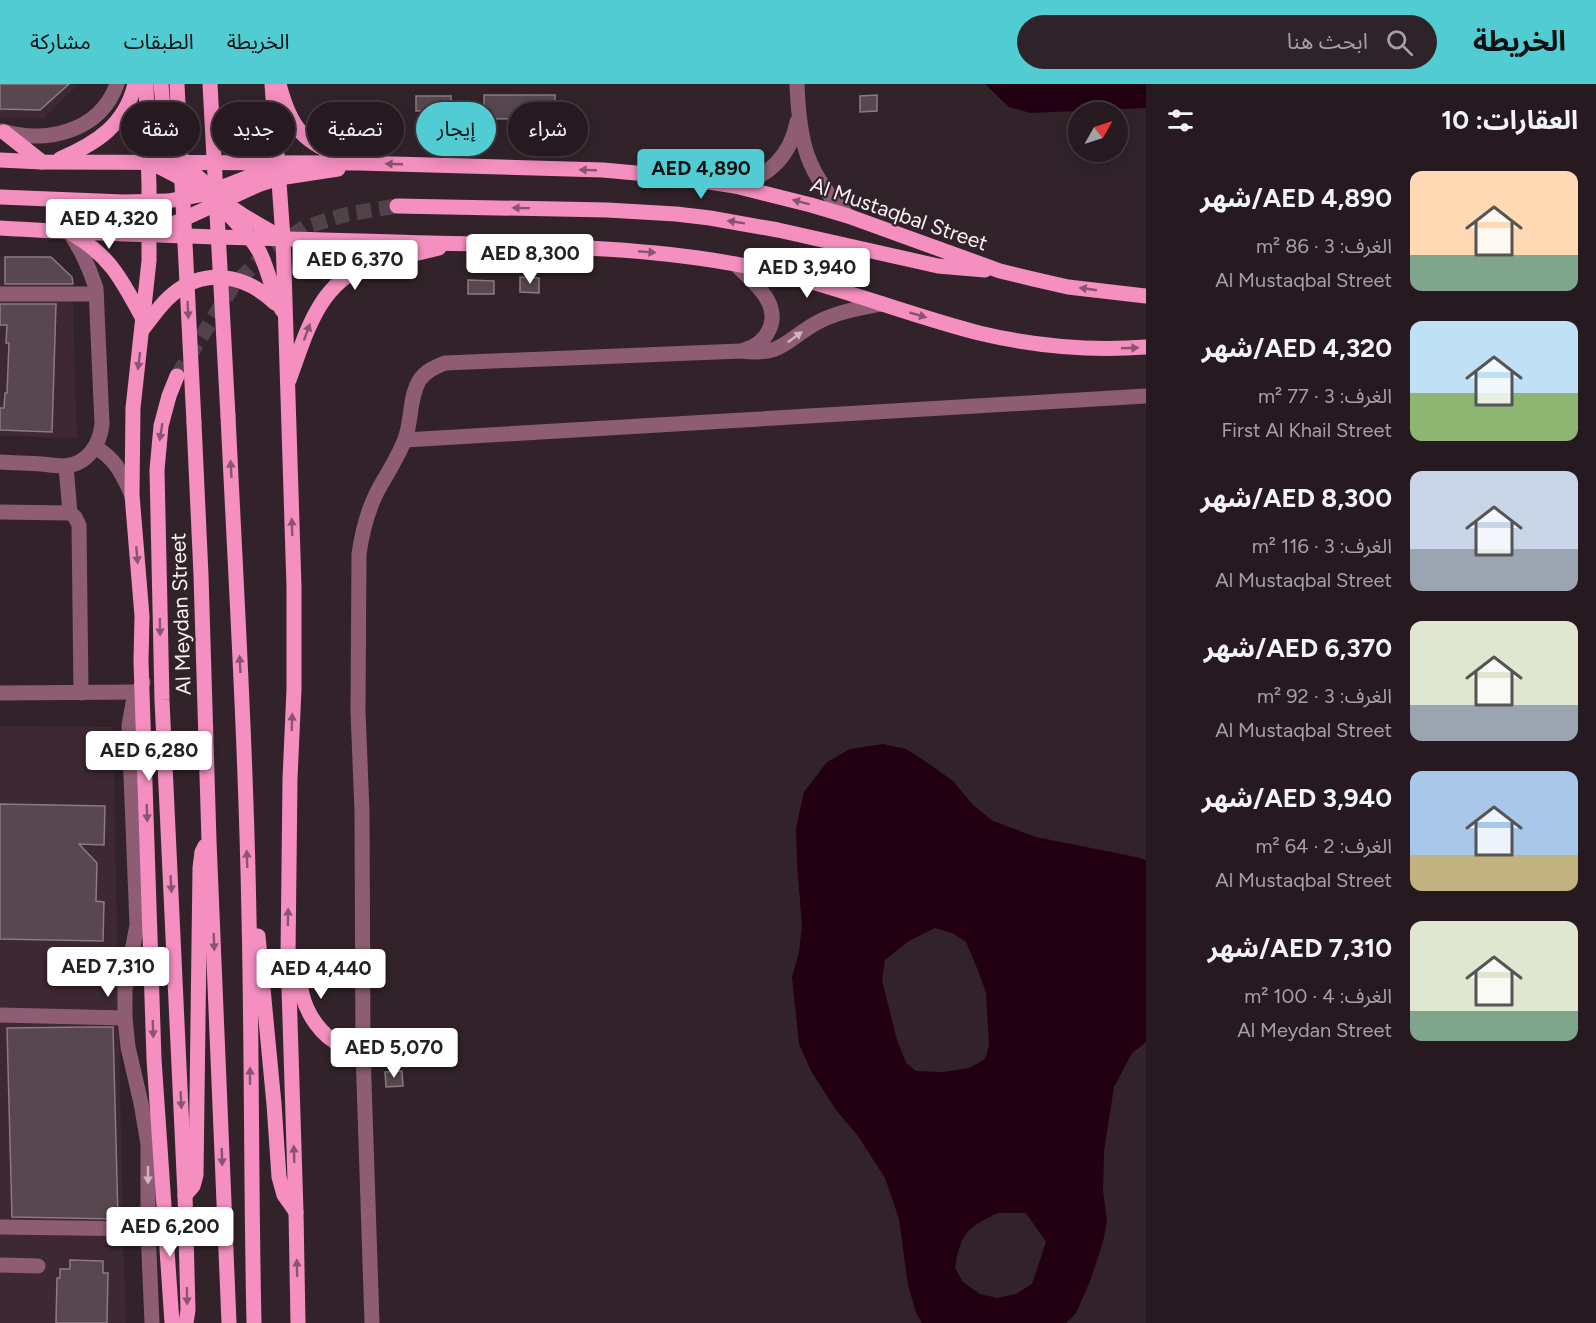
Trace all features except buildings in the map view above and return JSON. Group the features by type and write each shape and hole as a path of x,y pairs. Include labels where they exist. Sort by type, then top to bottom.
{"main road":[{"path":"2,131 49,161 91,145 105,134 126,108 135,84"},
{"path":"146,84 150,234 143,325 133,408 132,495 142,616 140,687 154,1059 172,1323"},
{"path":"161,84 165,128 172,147 251,237 265,263 272,290 285,315"},
{"name":"Al Meydan Street","path":"177,84 202,587 209,841 229,1323"},
{"path":"210,84 241,690 249,918 254,1323"},
{"path":"272,84 283,238 294,588 288,957 298,1323"},
{"path":"279,84 287,112 305,138 318,147 359,163"},
{"name":"Al Mustaqbal Street","path":"0,160 359,163 603,170 669,176 735,186 782,197 848,216 1000,271 1068,286 1146,296"},
{"path":"148,162 184,179 283,238"},
{"path":"150,234 278,162"},
{"path":"0,197 150,202 214,197 279,178 329,172 359,163"},
{"path":"398,206 608,210 676,214 767,228 938,266 1000,271"},
{"path":"0,228 463,243 657,253 735,264 784,274 978,333 1054,346 1146,347"},
{"path":"69,232 87,243 116,272 143,325"},
{"path":"286,387 313,315 331,289 348,274 368,264 463,243"},
{"path":"143,325 171,295 183,286 211,278 232,279 252,285 265,293 285,315"},
{"path":"177,376 161,426 157,470 162,712 185,1195 188,1310 186,1323"},
{"path":"185,1195 193,1186 196,1175 200,868 202,852 209,841"},
{"path":"249,918 258,936 279,1177 284,1195 296,1212"},
{"path":"288,957 298,968 306,1007 314,1021 324,1033 339,1044 363,1051"}],"street":[{"path":"2,131 28,136 68,132 92,119 110,99 117,84"},
{"path":"797,84 798,116 805,151 812,168 828,193 848,216"},
{"path":"735,186 752,182 780,160 789,147 798,116"},
{"path":"0,462 66,466 88,456 101,436 96,291 90,268 69,232"},
{"path":"735,264 766,297 772,313 772,323 761,342 741,351"},
{"path":"0,294 96,291"},
{"path":"372,1323 363,1051 362,812 358,711 359,554 370,507 405,441 420,379 436,366 446,363 741,351 765,352 777,349 823,319 852,309 881,304"},
{"path":"405,441 1146,396"},
{"path":"95,447 107,454 117,465 132,495"},
{"path":"66,466 70,513"},
{"path":"0,512 70,513 79,525 81,693"},
{"path":"0,693 81,693 140,687 133,703 129,726 136,925 125,989 124,1018 148,1144 148,1229 152,1323"},
{"path":"0,1015 124,1018"},
{"path":"0,1227 148,1229"},
{"path":"0,1265 38,1266"}],"shaded area":[{"path":"0,84 79,84 44,118 0,117"},
{"path":"985,84 1146,84 1146,108 1128,109 1128,102 1068,102 1068,111 1031,113 1009,107"},
{"path":"0,256 51,257 72,277 77,438 0,436"},
{"path":"0,726 113,727 126,1323 0,1323"},
{"path":"883,744 906,749 953,781 973,805 993,821 1036,837 1146,860 1146,1042 1132,1053 1114,1087 1104,1151 1103,1190 1107,1221 1103,1242 1076,1313 1066,1323 922,1323 916,1313 908,1285 899,1219 885,1178 858,1136 836,1110 811,1071 799,1044 792,977 799,952 802,925 796,828 804,792 827,762 850,749","holes":["935,928 952,933 966,942 986,992 989,1045 985,1059 969,1068 943,1072 916,1071 906,1063 897,1040 882,980 885,960 909,941","998,1213 1026,1213 1046,1242 1032,1284 1016,1294 997,1298 980,1294 963,1282 955,1268 960,1247 967,1233 979,1223"]}],"tunnel":[{"path":"177,376 233,286 266,253 305,227 348,214 397,206"}]}
